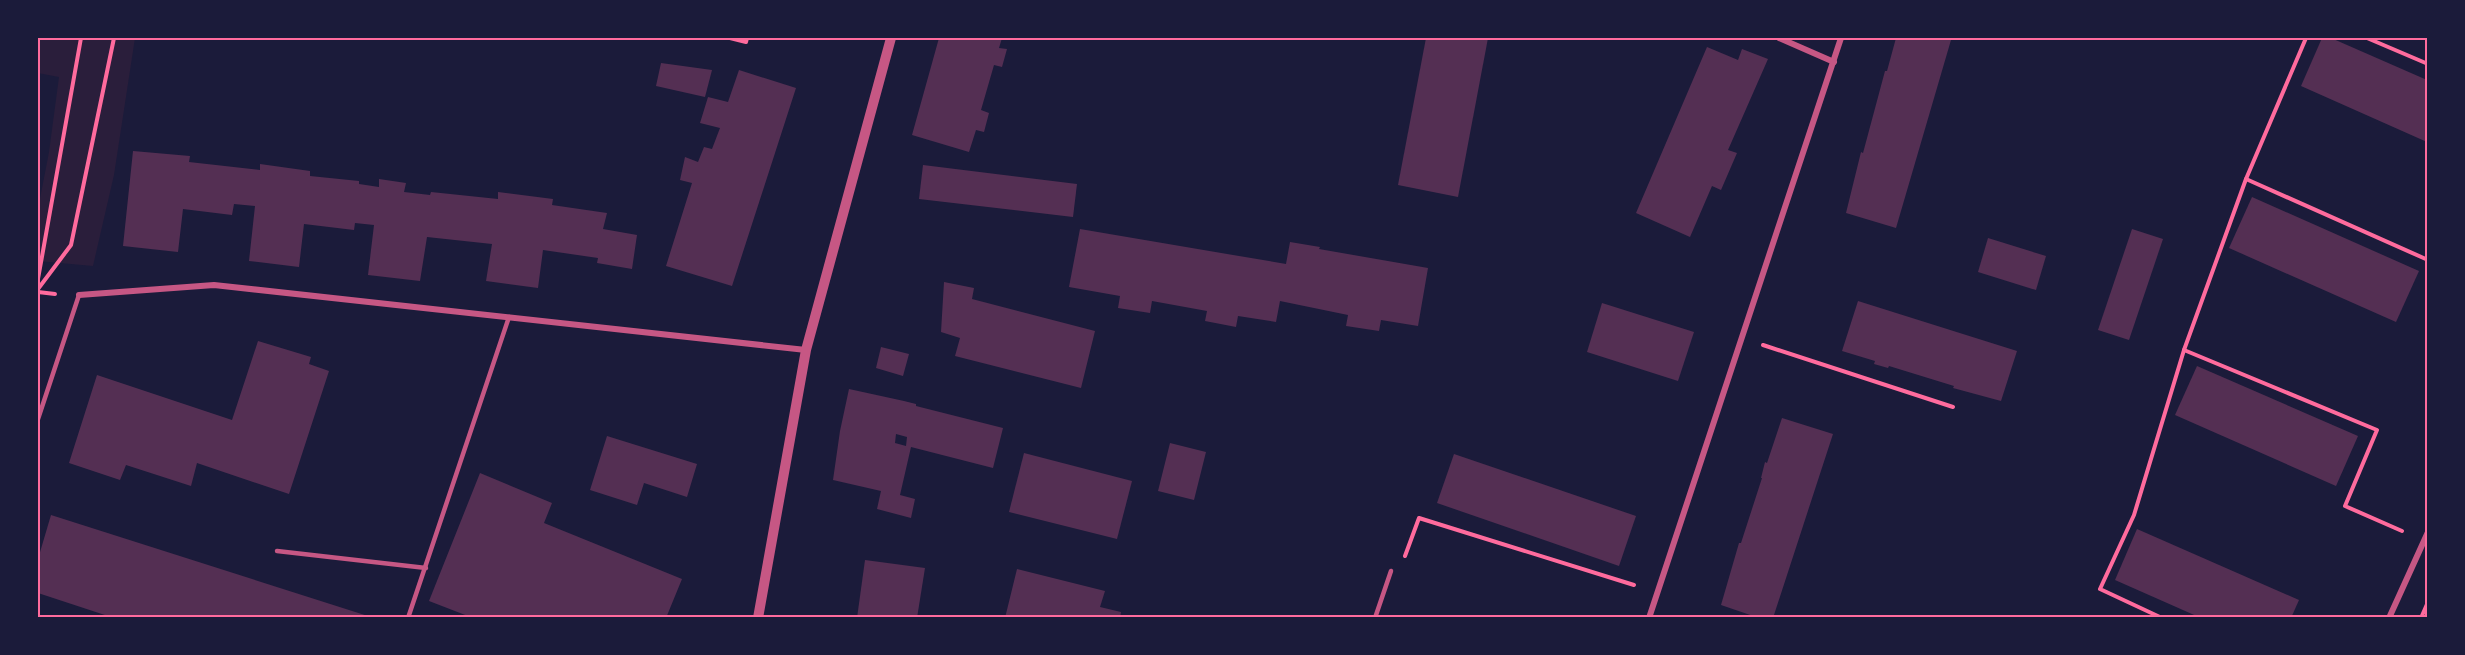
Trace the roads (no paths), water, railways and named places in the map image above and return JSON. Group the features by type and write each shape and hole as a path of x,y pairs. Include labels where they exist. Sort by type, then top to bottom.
{"street":[{"path":"758,618 806,350 891,38"},
{"path":"1779,38 1834,62"},
{"path":"1649,618 1841,38"},
{"path":"79,295 214,285 806,350"},
{"path":"2390,618 2427,532"}],"lane":[{"path":"38,419 79,295"},
{"path":"408,618 509,317"},
{"path":"276,551 426,568"},
{"path":"1375,618 1391,571"}]}
